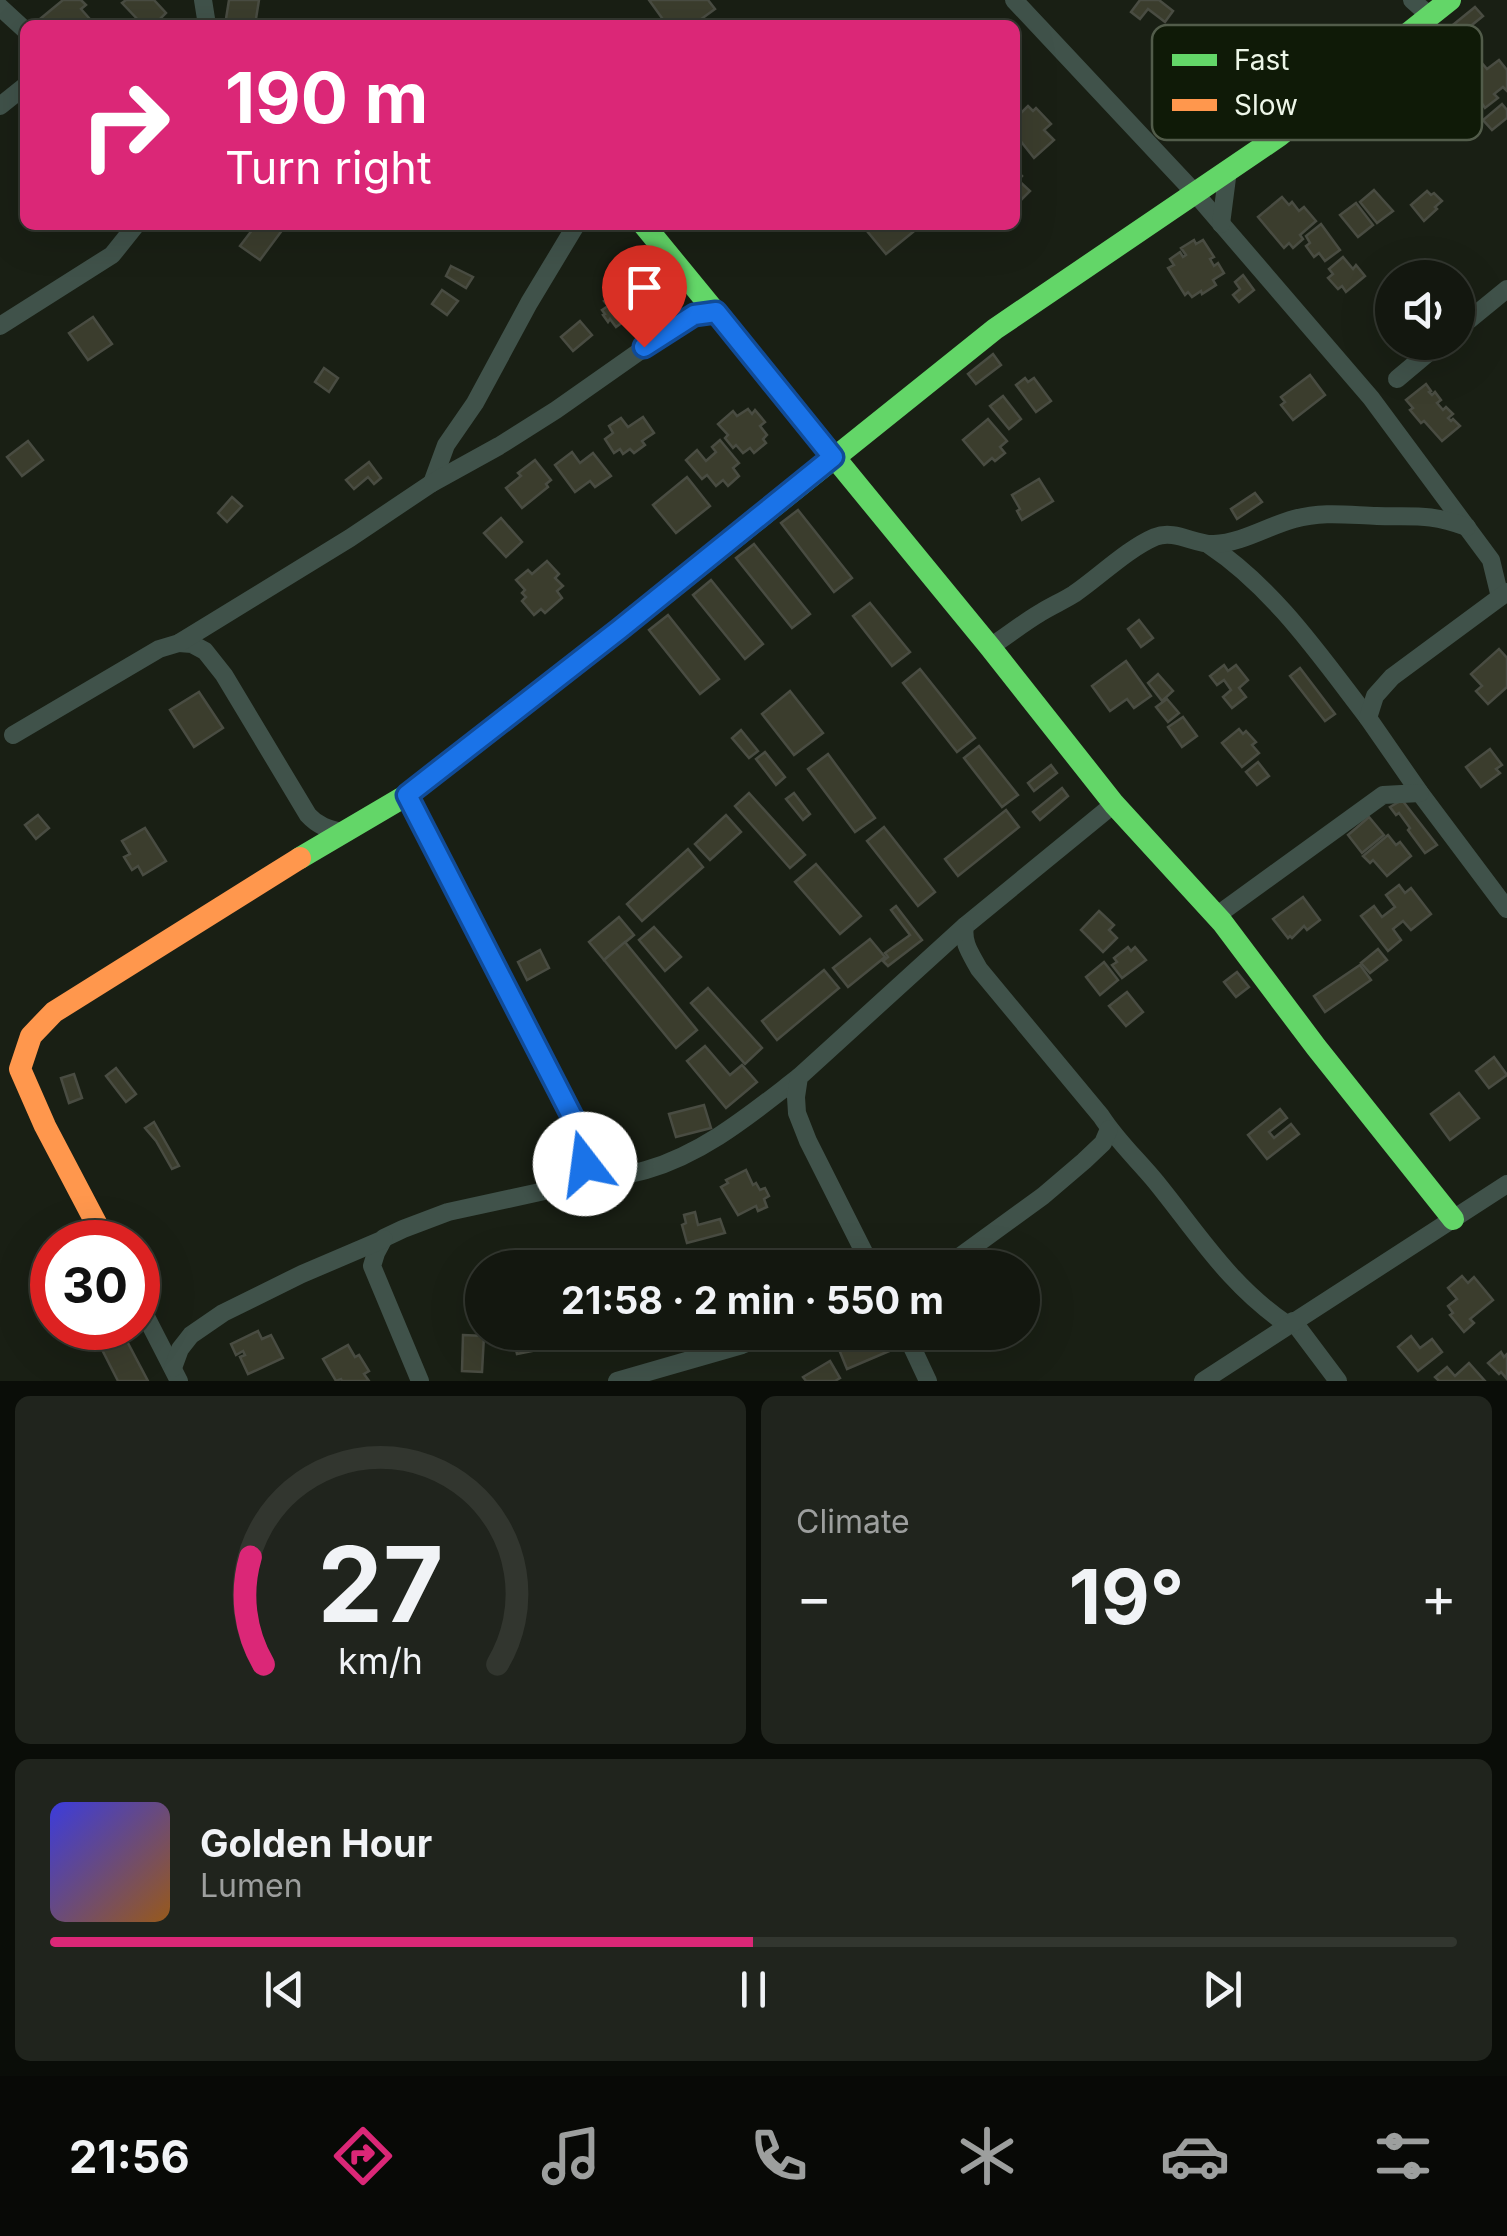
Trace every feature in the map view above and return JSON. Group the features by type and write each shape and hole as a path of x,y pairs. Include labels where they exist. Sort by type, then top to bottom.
{"street":[{"path":"1412,0 1430,16"},
{"path":"1419,25 1450,0"},
{"path":"1016,1 1194,192 1371,398 1491,560 1504,595 1392,677 1375,696 1368,718"},
{"path":"0,8 20,26"},
{"path":"0,106 20,90"},
{"path":"94,1220 44,1126 20,1068 31,1036 54,1012 407,795 995,329 1273,140"},
{"path":"1221,224 1228,170"},
{"path":"0,326 112,255 132,230"},
{"path":"432,483 446,445 476,403 573,230"},
{"path":"648,230 1114,804 1216,916 1454,1219"},
{"path":"1475,315 1507,289"},
{"path":"13,735 159,650 179,643 432,483 500,446 677,325 694,315 716,312"},
{"path":"1397,379 1420,360"},
{"path":"1209,545 1318,513 1423,515 1441,517 1468,528"},
{"path":"990,647 1158,536 1180,536 1209,545 1238,564 1262,588 1368,718 1420,794 1501,893 1507,909"},
{"path":"179,643 205,651 224,674 308,815 316,824 342,832"},
{"path":"1216,916 1383,795 1420,794"},
{"path":"407,795 588,1152 614,1176"},
{"path":"176,1374 180,1350 191,1335 239,1305 384,1238 448,1212 577,1181 644,1171 724,1134 799,1076 965,926 1114,804"},
{"path":"965,926 966,947 979,969 1101,1116 1111,1139 1154,1180 1242,1289 1261,1306 1291,1323 1338,1381"},
{"path":"799,1076 796,1113 863,1250"},
{"path":"969,1250 1043,1196 1111,1139"},
{"path":"577,1181 588,1152"},
{"path":"1203,1381 1507,1184"},
{"path":"372,1266 384,1238"},
{"path":"352,1253 372,1266 420,1381"},
{"path":"160,1333 191,1335"},
{"path":"160,1344 176,1374"},
{"path":"617,1381 725,1350"},
{"path":"913,1350 928,1381"}],"building":[{"path":"63,0 81,0 86,5 81,9 89,18 86,20 40,19"},
{"path":"154,0 166,13 159,20 138,20 122,3"},
{"path":"229,0 259,0 256,20 226,20"},
{"path":"649,0 708,0 715,9 700,20 663,20"},
{"path":"1140,0 1159,0 1173,11 1165,22 1148,9 1140,19 1131,12"},
{"path":"1475,7 1483,16 1472,25 1453,25"},
{"path":"1499,60 1507,70 1507,91 1503,87 1494,94 1498,98 1485,108 1482,63 1487,69"},
{"path":"1502,104 1507,118 1492,130 1483,120"},
{"path":"1028,106 1033,111 1036,108 1051,124 1044,130 1054,140 1034,158 1020,140 1020,112"},
{"path":"1020,182 1030,191 1020,201"},
{"path":"1374,190 1393,211 1377,223 1360,202"},
{"path":"1427,191 1442,201 1424,221 1411,205"},
{"path":"1282,197 1299,211 1304,207 1316,221 1300,235 1303,239 1293,248 1289,243 1284,248 1258,217"},
{"path":"1356,203 1373,225 1358,237 1340,215"},
{"path":"1321,224 1340,250 1325,261 1319,253 1314,257 1306,246 1310,243 1306,236"},
{"path":"252,230 282,230 260,260 240,246"},
{"path":"866,230 912,230 913,232 886,254"},
{"path":"1194,240 1196,244 1203,240 1214,257 1210,259 1214,266 1218,263 1224,273 1213,280 1216,285 1192,297 1188,292 1185,295 1168,268 1174,265 1170,259 1180,252 1183,257 1186,255 1181,248"},
{"path":"626,255 642,269 629,285 612,271"},
{"path":"1343,257 1365,276 1346,292 1328,278 1333,274 1329,269"},
{"path":"451,266 473,277 466,288 446,276"},
{"path":"1243,275 1254,290 1239,302 1233,295 1240,289 1235,282"},
{"path":"442,290 458,301 447,315 432,304"},
{"path":"613,295 617,301 621,297 630,317 616,327 602,310 608,306 604,301"},
{"path":"93,317 112,344 88,360 69,333"},
{"path":"580,321 592,335 573,351 561,337"},
{"path":"993,354 1001,365 976,384 968,374"},
{"path":"324,368 338,378 329,392 315,382"},
{"path":"1310,375 1325,395 1293,420 1281,405 1285,402 1281,397"},
{"path":"1025,378 1028,382 1034,378 1051,401 1036,412 1016,385"},
{"path":"1426,384 1429,392 1435,392 1441,400 1437,403 1443,410 1446,407 1453,414 1448,418 1460,426 1442,441 1424,421 1421,423 1406,400"},
{"path":"1003,396 1021,419 1009,429 990,406"},
{"path":"748,409 752,414 755,410 765,422 760,426 767,435 763,439 766,443 754,453 750,448 743,453 736,445 733,448 718,424 733,411 737,416"},
{"path":"643,417 654,433 642,441 645,445 634,453 630,449 623,454 620,449 614,453 605,439 613,433 609,426 621,418 628,427"},
{"path":"988,419 1007,441 1000,447 1005,453 984,465 963,440"},
{"path":"720,440 739,463 733,468 739,476 728,486 723,480 716,486 707,475 702,479 686,460 697,450 706,461 716,452 712,447"},
{"path":"28,441 43,460 22,476 7,457"},
{"path":"572,452 580,463 593,453 611,476 595,487 590,481 575,492 555,465"},
{"path":"535,460 551,480 522,508 506,488"},
{"path":"369,462 381,478 374,484 368,477 354,489 346,480"},
{"path":"687,477 710,506 676,533 653,505"},
{"path":"1039,479 1053,501 1022,520 1012,495"},
{"path":"1255,493 1262,502 1237,519 1231,509"},
{"path":"232,497 242,506 227,522 218,513"},
{"path":"798,510 852,578 834,592 781,523"},
{"path":"501,518 522,542 506,557 484,533"},
{"path":"754,544 810,614 792,628 736,558"},
{"path":"547,561 559,574 555,578 563,586 557,591 562,598 545,613 541,609 534,615 522,601 525,590 516,580 528,570 532,574"},
{"path":"711,580 763,644 745,659 693,595"},
{"path":"870,603 910,652 892,666 853,616"},
{"path":"668,615 719,679 700,694 649,630"},
{"path":"1139,620 1153,638 1141,647 1128,629"},
{"path":"1499,649 1507,658 1507,687 1488,704 1476,691 1482,686 1471,674"},
{"path":"1126,661 1151,696 1134,708 1127,699 1110,711 1092,686"},
{"path":"1224,665 1228,671 1236,665 1248,680 1239,688 1246,697 1232,708 1223,697 1231,690 1224,680 1217,685 1210,676"},
{"path":"1300,668 1335,714 1325,721 1290,676"},
{"path":"920,669 975,738 957,752 903,683"},
{"path":"1158,674 1173,691 1162,701 1148,683"},
{"path":"790,691 823,733 794,755 762,714"},
{"path":"199,692 223,728 194,747 170,710"},
{"path":"1167,699 1179,713 1168,722 1156,707"},
{"path":"1183,717 1197,736 1182,747 1168,727"},
{"path":"1239,729 1256,742 1252,745 1259,753 1242,767 1222,743"},
{"path":"741,730 758,751 749,758 732,738"},
{"path":"979,746 1018,795 1002,807 964,758"},
{"path":"1490,749 1502,765 1496,769 1500,773 1481,787 1466,767"},
{"path":"765,752 785,777 776,785 756,759"},
{"path":"828,754 875,818 855,832 808,769"},
{"path":"1258,762 1269,776 1257,785 1246,772"},
{"path":"1051,765 1057,773 1034,791 1028,783"},
{"path":"1062,788 1068,796 1040,820 1033,812"},
{"path":"749,793 805,855 790,868 735,806"},
{"path":"794,793 810,814 803,820 786,799"},
{"path":"1402,800 1437,845 1425,853 1399,813 1396,815 1390,807"},
{"path":"1006,810 1019,827 958,876 945,859"},
{"path":"38,815 49,828 36,839 25,825"},
{"path":"726,815 741,832 710,860 695,844"},
{"path":"1369,817 1384,835 1362,853 1348,835"},
{"path":"884,827 935,892 918,906 867,841"},
{"path":"145,828 166,861 143,875 138,866 132,870 124,857 130,854 122,841"},
{"path":"1388,835 1411,856 1387,876 1373,860 1370,863 1363,856"},
{"path":"688,849 703,867 642,921 627,904"},
{"path":"816,864 861,916 840,934 795,882"},
{"path":"1399,885 1405,893 1411,888 1431,914 1411,930 1403,921 1393,929 1401,940 1388,951 1361,916 1374,906 1382,917 1395,907 1386,895"},
{"path":"1303,897 1320,920 1288,938 1273,919"},
{"path":"896,906 922,940 888,966 883,961 888,957 885,953 910,935 891,910"},
{"path":"1099,911 1114,925 1109,930 1117,938 1103,952 1081,930"},
{"path":"619,917 634,935 604,960 589,942"},
{"path":"654,927 681,957 665,971 639,940"},
{"path":"870,939 885,957 848,987 833,968"},
{"path":"625,942 697,1030 676,1048 604,960"},
{"path":"1128,947 1131,951 1135,947 1146,960 1122,978 1112,965 1117,962 1114,958"},
{"path":"1378,949 1387,960 1370,973 1361,963"},
{"path":"540,950 549,968 527,980 518,962"},
{"path":"1104,962 1118,980 1100,995 1086,977"},
{"path":"1360,965 1371,980 1325,1012 1314,996"},
{"path":"824,970 839,988 777,1040 762,1021"},
{"path":"1237,972 1249,987 1236,997 1224,982"},
{"path":"708,988 762,1048 745,1064 691,1003"},
{"path":"1127,992 1143,1012 1126,1026 1109,1006"},
{"path":"705,1046 730,1075 742,1065 757,1082 726,1108 687,1061"},
{"path":"1494,1057 1507,1075 1489,1088 1476,1071"},
{"path":"116,1068 136,1094 126,1102 106,1076"},
{"path":"74,1074 82,1098 69,1103 61,1078"},
{"path":"1459,1093 1479,1118 1450,1140 1431,1114"},
{"path":"704,1105 711,1128 676,1137 669,1114"},
{"path":"1280,1109 1287,1118 1269,1132 1274,1138 1291,1124 1299,1134 1267,1159 1248,1135"},
{"path":"154,1122 179,1166 172,1169 145,1128"},
{"path":"746,1170 753,1185 756,1183 760,1190 765,1188 769,1196 764,1199 767,1207 758,1211 756,1206 738,1215 721,1187"},
{"path":"695,1212 698,1225 720,1219 725,1233 687,1243 682,1225 686,1223 684,1215"},
{"path":"1462,1276 1468,1283 1474,1277 1493,1300 1470,1319 1474,1323 1464,1332 1450,1315 1453,1313 1448,1306 1457,1299 1448,1288"},
{"path":"258,1331 262,1339 271,1335 283,1358 248,1374 240,1357 245,1355 243,1351 236,1355 231,1344"},
{"path":"465,1335 465,1350 483,1350 482,1372 462,1371"},
{"path":"1411,1336 1420,1348 1432,1339 1442,1352 1418,1371 1398,1347"},
{"path":"348,1345 369,1371 364,1374 369,1381 336,1381 323,1359"},
{"path":"102,1350 132,1350 148,1381 118,1381"},
{"path":"839,1350 892,1350 847,1369"},
{"path":"1501,1352 1504,1357 1507,1354 1507,1379 1488,1363"},
{"path":"830,1361 840,1378 835,1381 806,1381 803,1377"},
{"path":"1469,1363 1485,1381 1439,1381 1435,1377 1447,1367 1455,1376"}],"traffic: fast":[{"path":"1419,25 1450,0"},
{"path":"300,858 407,795 995,329 1273,140"},
{"path":"648,230 1114,804 1222,922 1453,1219"}],"traffic: slow":[{"path":"94,1220 20,1069 31,1036 54,1012 300,858"}],"route":[{"path":"585,1164 588,1152 573,1118 407,795 833,457 716,312 694,315 644,347"}]}
